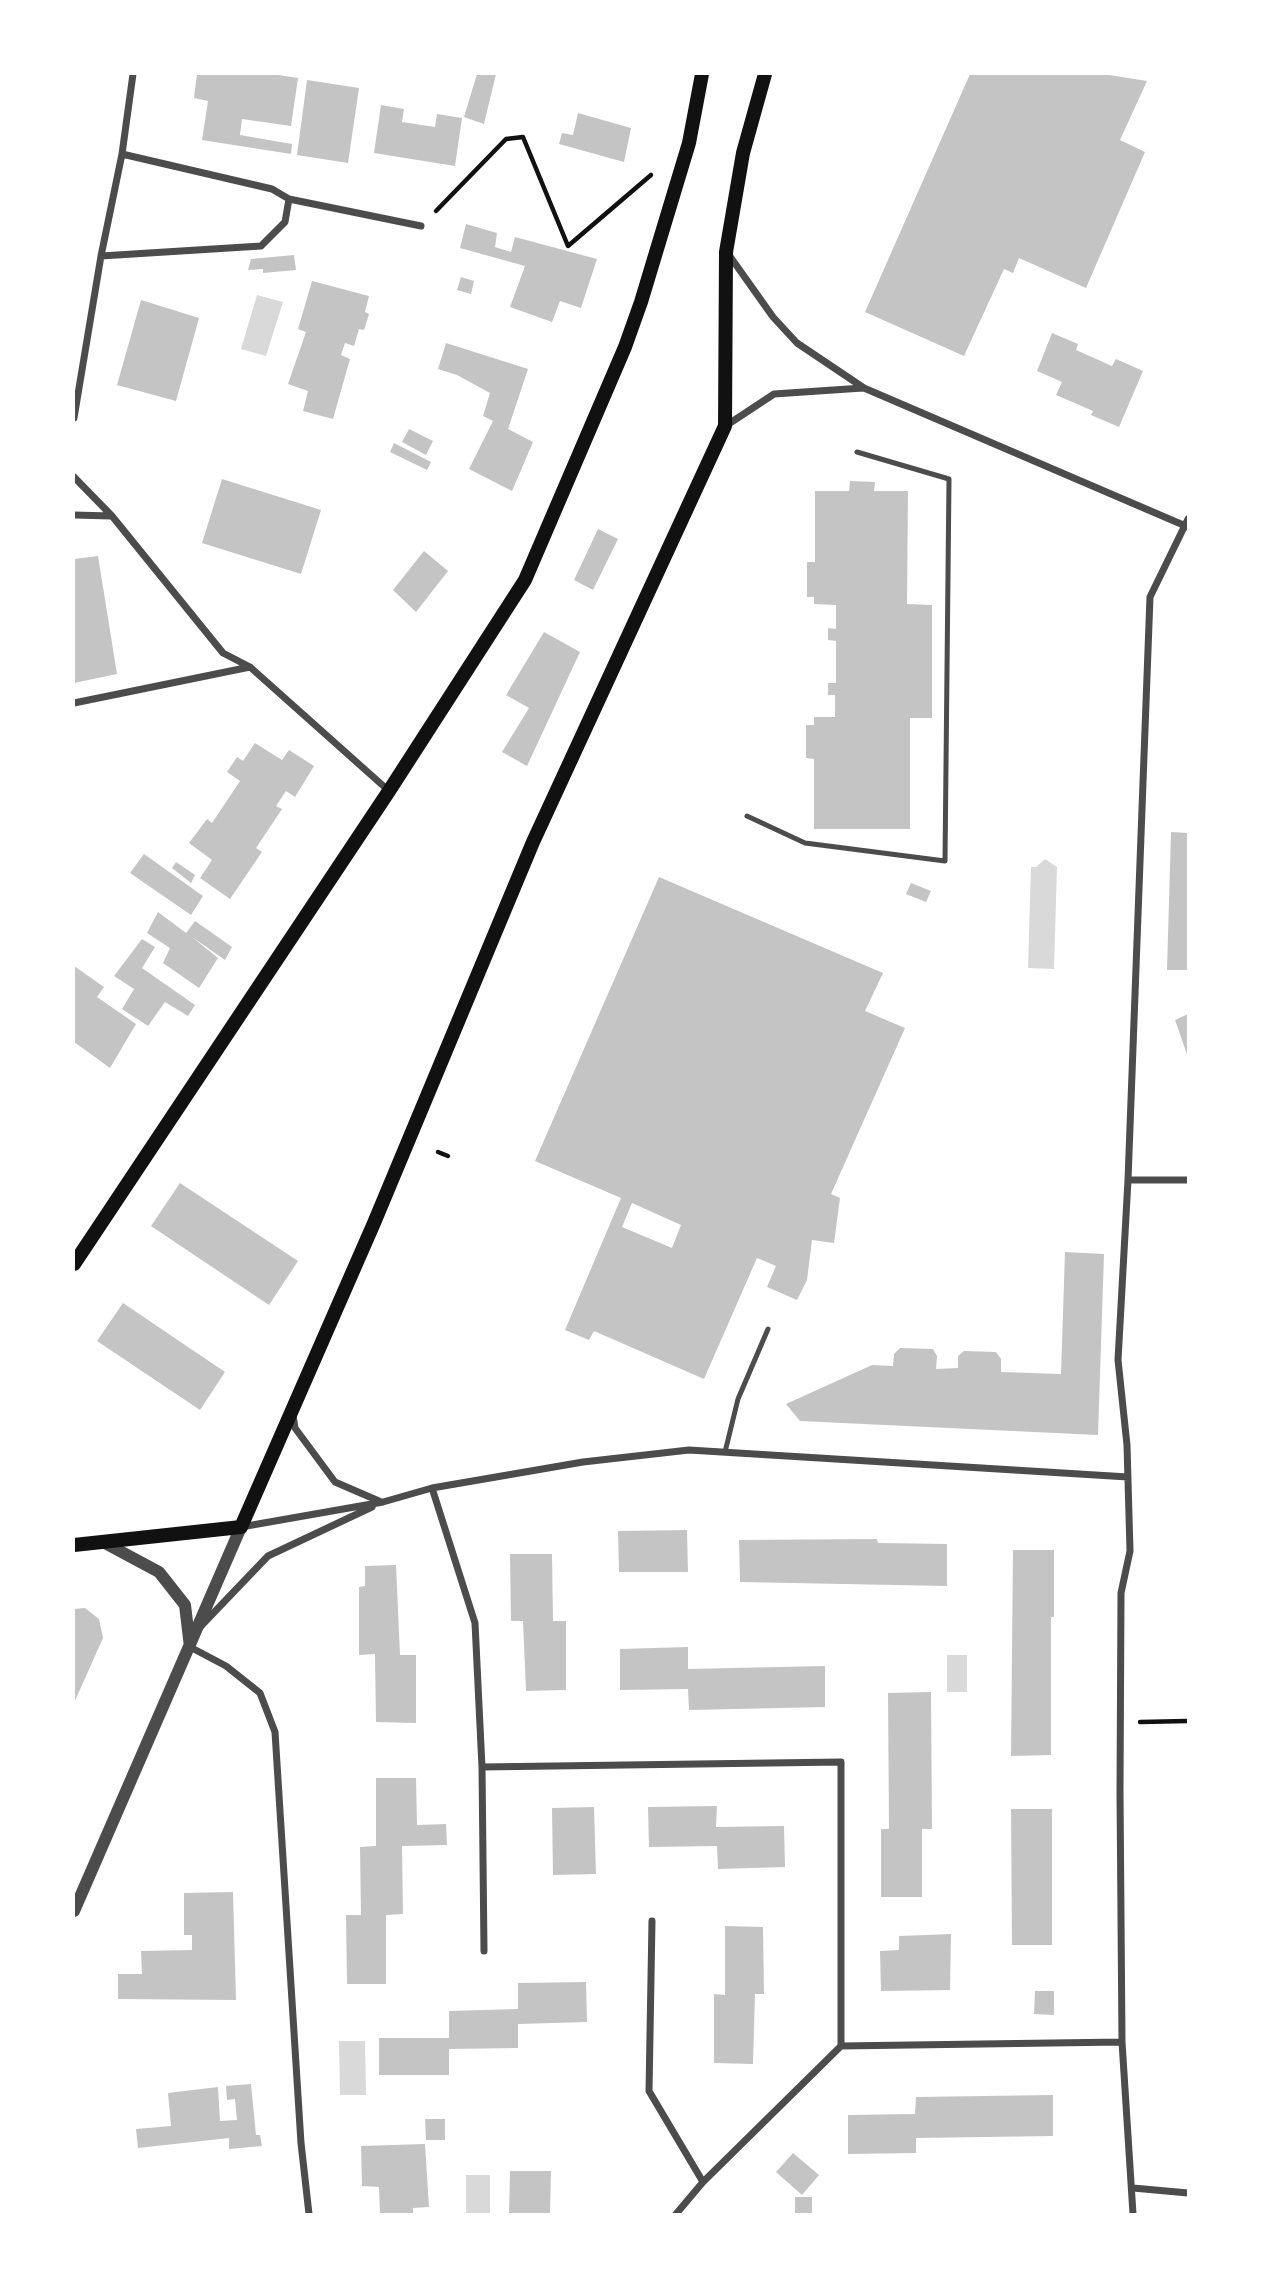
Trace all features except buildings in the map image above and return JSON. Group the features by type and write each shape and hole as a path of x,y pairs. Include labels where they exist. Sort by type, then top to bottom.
{"main road":[{"path":"74,1264 389,791 525,580 625,347 658,254 689,143 702,74"},
{"path":"74,1545 241,1527 374,1223 533,842 725,426 726,252 743,153 765,74"}],"street":[{"path":"74,418 134,74"},
{"path":"122,154 272,189 289,199 421,226"},
{"path":"101,256 261,246 285,222 289,199"},
{"path":"726,252 773,317 797,343 864,388 1187,524 1150,597 1128,1180 1118,1360 1128,1477 1130,1551 1121,1593 1122,2042 1133,2214"},
{"path":"725,426 774,394 864,388"},
{"path":"74,477 112,516 223,653 250,667 389,791"},
{"path":"74,515 112,516"},
{"path":"74,703 250,667"},
{"path":"1128,1180 1188,1180"},
{"path":"292,1406 295,1428 335,1482 383,1502"},
{"path":"74,1911 241,1527 383,1502 432,1488 583,1462 689,1450 1128,1477"},
{"path":"432,1488 475,1623 482,1766 484,1951"},
{"path":"198,1629 268,1556 383,1502"},
{"path":"103,1542 159,1572 185,1605 190,1647"},
{"path":"190,1647 226,1666 260,1693 275,1732 301,2143 309,2214"},
{"path":"482,1766 841,1762 841,2046"},
{"path":"652,1920 649,2091 703,2182"},
{"path":"676,2214 703,2182 841,2046 1122,2042"},
{"path":"1133,2188 1188,2193"}],"lane":[{"path":"747,816 805,843 945,861 949,479 857,452"},
{"path":"725,1452 738,1399 768,1329"}],"path":[{"path":"421,226 506,139 523,138 568,246 689,143"},
{"path":"438,1152 448,1156"},
{"path":"1121,1722 1188,1721"}],"shaded area":[{"path":"257,295 283,302 266,356 241,349"},
{"path":"1045,859 1057,867 1054,969 1028,968 1031,867 1036,867"},
{"path":"947,1655 967,1655 967,1692 947,1692"},
{"path":"339,2041 365,2041 366,2095 340,2095"},
{"path":"466,2175 490,2175 490,2214 466,2214"}]}
